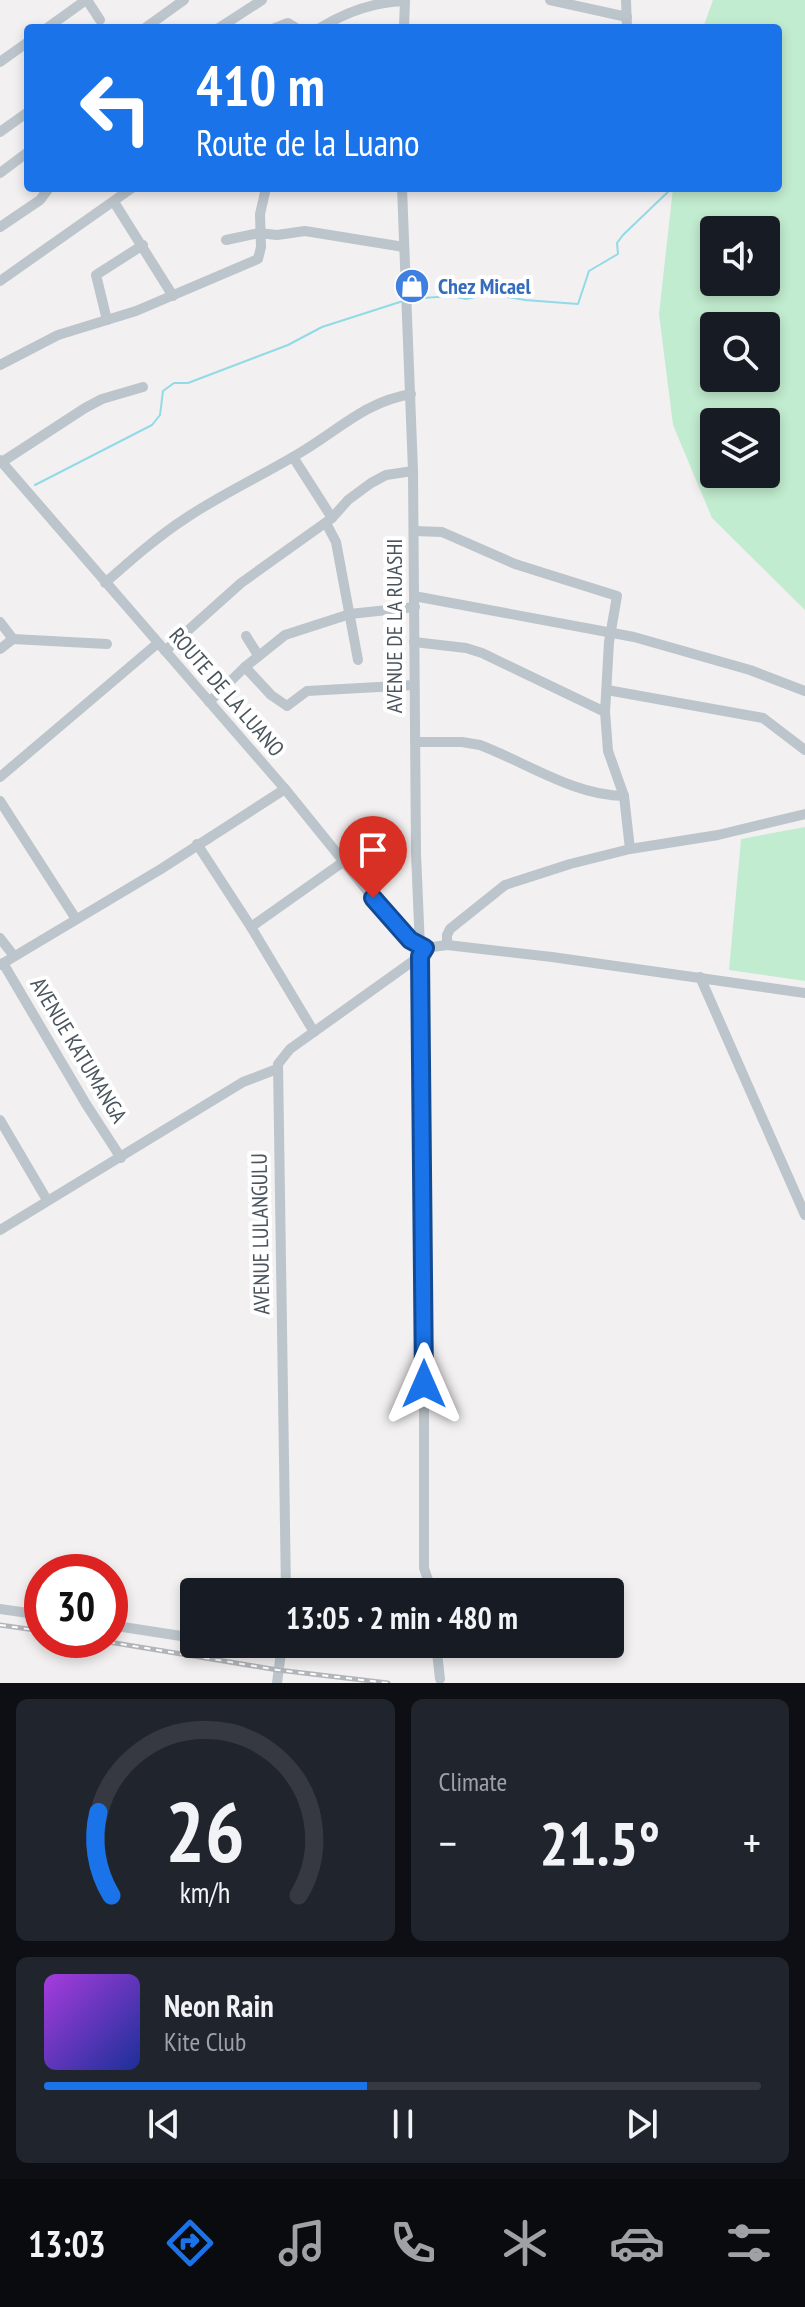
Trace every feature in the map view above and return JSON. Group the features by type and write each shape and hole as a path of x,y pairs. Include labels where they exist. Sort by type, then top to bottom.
{"street":[{"path":"53,24 86,0 100,20"},
{"path":"151,24 184,0"},
{"path":"225,24 262,0"},
{"path":"329,24 367,6 404,0 404,24"},
{"path":"550,0 627,23 626,0"},
{"path":"0,62 24,45"},
{"path":"0,132 24,115"},
{"path":"0,173 24,155"},
{"path":"0,227 40,200 46,192"},
{"path":"0,281 127,192"},
{"path":"0,365 58,335 173,296 258,259 261,247 260,214 265,192"},
{"name":"AVENUE DE LA RUASHI","path":"402,192 413,471 424,1213 424,1568 427,1578"},
{"path":"114,202 173,296"},
{"path":"226,240 259,233 277,235 305,231 404,247"},
{"path":"107,320 96,275 143,245"},
{"path":"1,461 93,404 143,387"},
{"path":"105,583 184,519 293,457 373,404 390,397 411,394"},
{"path":"293,457 329,521 336,542 358,660"},
{"name":"ROUTE DE LA LUANO","path":"1,461 421,951"},
{"path":"1,775 241,583 329,521 348,500 378,478 413,471"},
{"path":"414,531 442,532 515,564 615,594 618,599 611,632 605,712 608,751 620,778 630,849"},
{"path":"209,702 258,655 285,635 350,614 414,601 611,632 740,667 805,691"},
{"path":"0,622 13,639"},
{"path":"246,636 258,655"},
{"path":"0,649 13,639 107,644"},
{"path":"414,642 482,653 605,712"},
{"path":"245,667 271,695 287,706 307,691 414,685"},
{"path":"607,690 763,718 805,750"},
{"path":"415,742 480,745 587,790 608,796 624,796"},
{"path":"2,964 285,789"},
{"path":"0,801 76,919"},
{"path":"447,945 450,929 505,885 630,849 718,835 805,814"},
{"path":"197,844 314,1032"},
{"path":"251,927 343,862"},
{"name":"AVENUE KATUMANGA","path":"0,938 14,956"},
{"path":"0,1230 243,1082 277,1069 285,1053 421,951 447,945 805,993"},
{"name":"AVENUE KATUMANGA","path":"2,964 121,1158"},
{"path":"700,977 805,1215"},
{"name":"AVENUE LULANGULU","path":"277,1069 286,1578"},
{"path":"0,1120 47,1200"},
{"path":"0,1609 24,1612"},
{"path":"128,1628 180,1636"},
{"path":"277,1683 280,1658"},
{"path":"438,1658 440,1679"}],"green space":[{"path":"713,0 805,0 805,610 712,518 673,425 659,314 673,192 782,192 782,24 704,24"},
{"path":"805,827 805,981 729,970 741,839"}],"waterway":[{"path":"409,299 452,296 466,299 490,294 578,304 589,271 618,254 617,243 623,235 668,192"},
{"path":"35,485 152,425 160,415 163,391 174,383 188,383 288,345 322,327 403,301"}],"railway":[{"path":"0,1625 24,1628"},
{"path":"128,1645 278,1670 388,1683"}],"place":[{"name":"Chez Micael","path":"412,286"}],"route":[{"path":"373,898 410,940 425,948 420,956 424,1384"}]}
